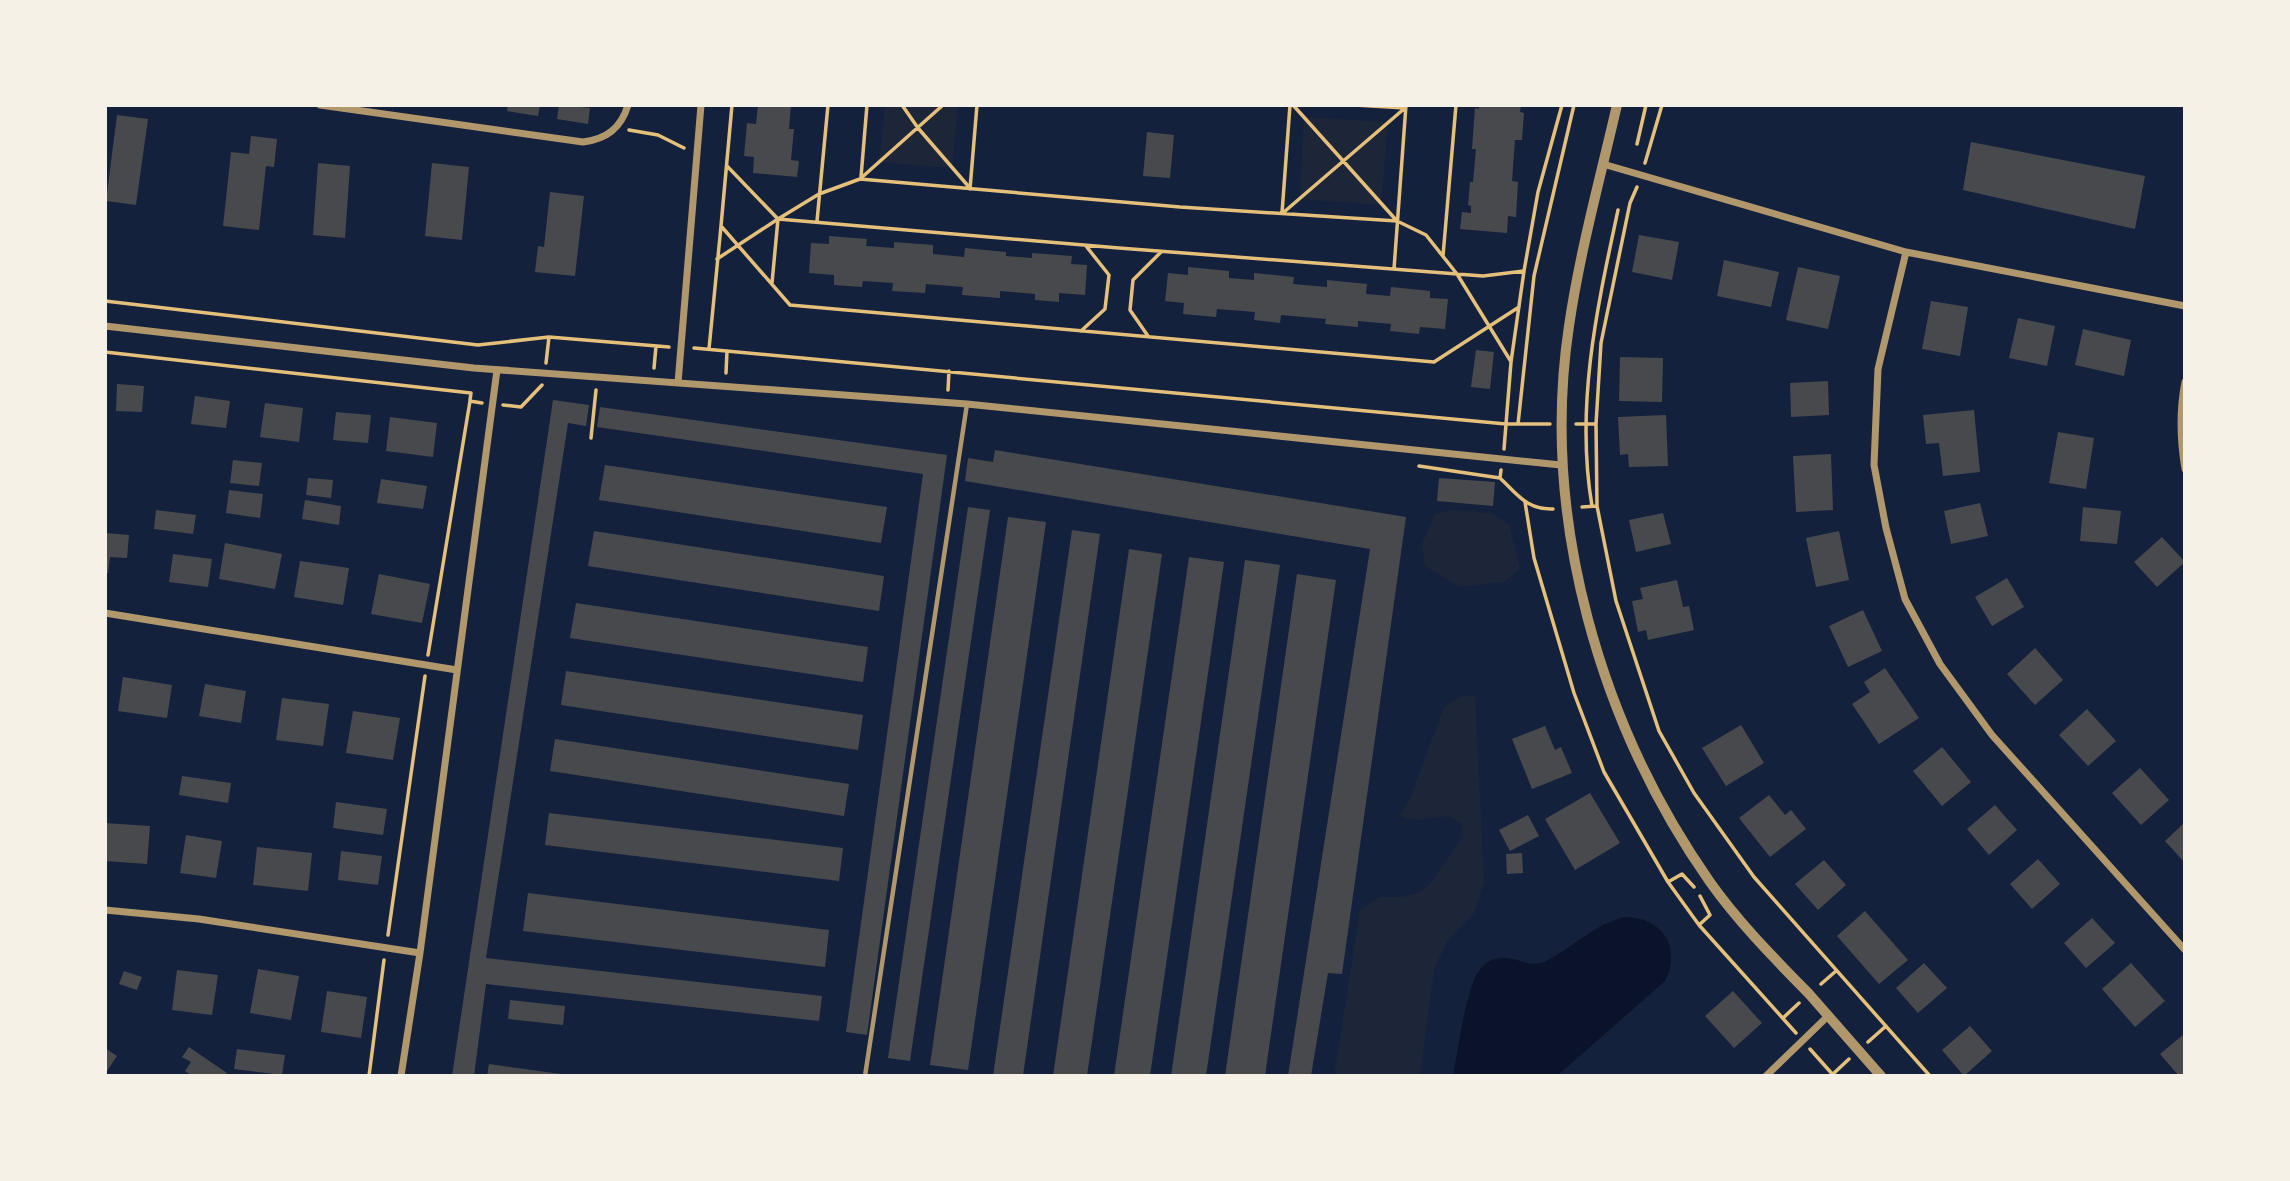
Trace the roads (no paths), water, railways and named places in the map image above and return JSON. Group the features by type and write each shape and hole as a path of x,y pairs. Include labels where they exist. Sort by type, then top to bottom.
{"street":[{"path":"320,105 573,141 602,138 616,128 628,105"},
{"path":"678,383 701,105"},
{"path":"1617,105 1593,204 1569,327 1561,425 1561,465 1578,574 1595,649 1618,710 1655,789 1679,834 1712,884 1760,944 1881,1076"},
{"path":"1603,164 1906,252 2185,306"},
{"path":"1906,252 1878,369 1874,465 1886,528 1905,599 1940,664 1992,735 2185,950"},
{"path":"105,326 497,370 967,404 1561,465"},
{"path":"401,1076 420,953 497,370"},
{"path":"2185,382 2180,404 2181,445 2185,469"},
{"path":"105,613 457,670"},
{"path":"105,910 211,920 420,953"},
{"path":"1766,1076 1828,1016"}],"lane":[{"path":"865,1076 967,404"}]}
